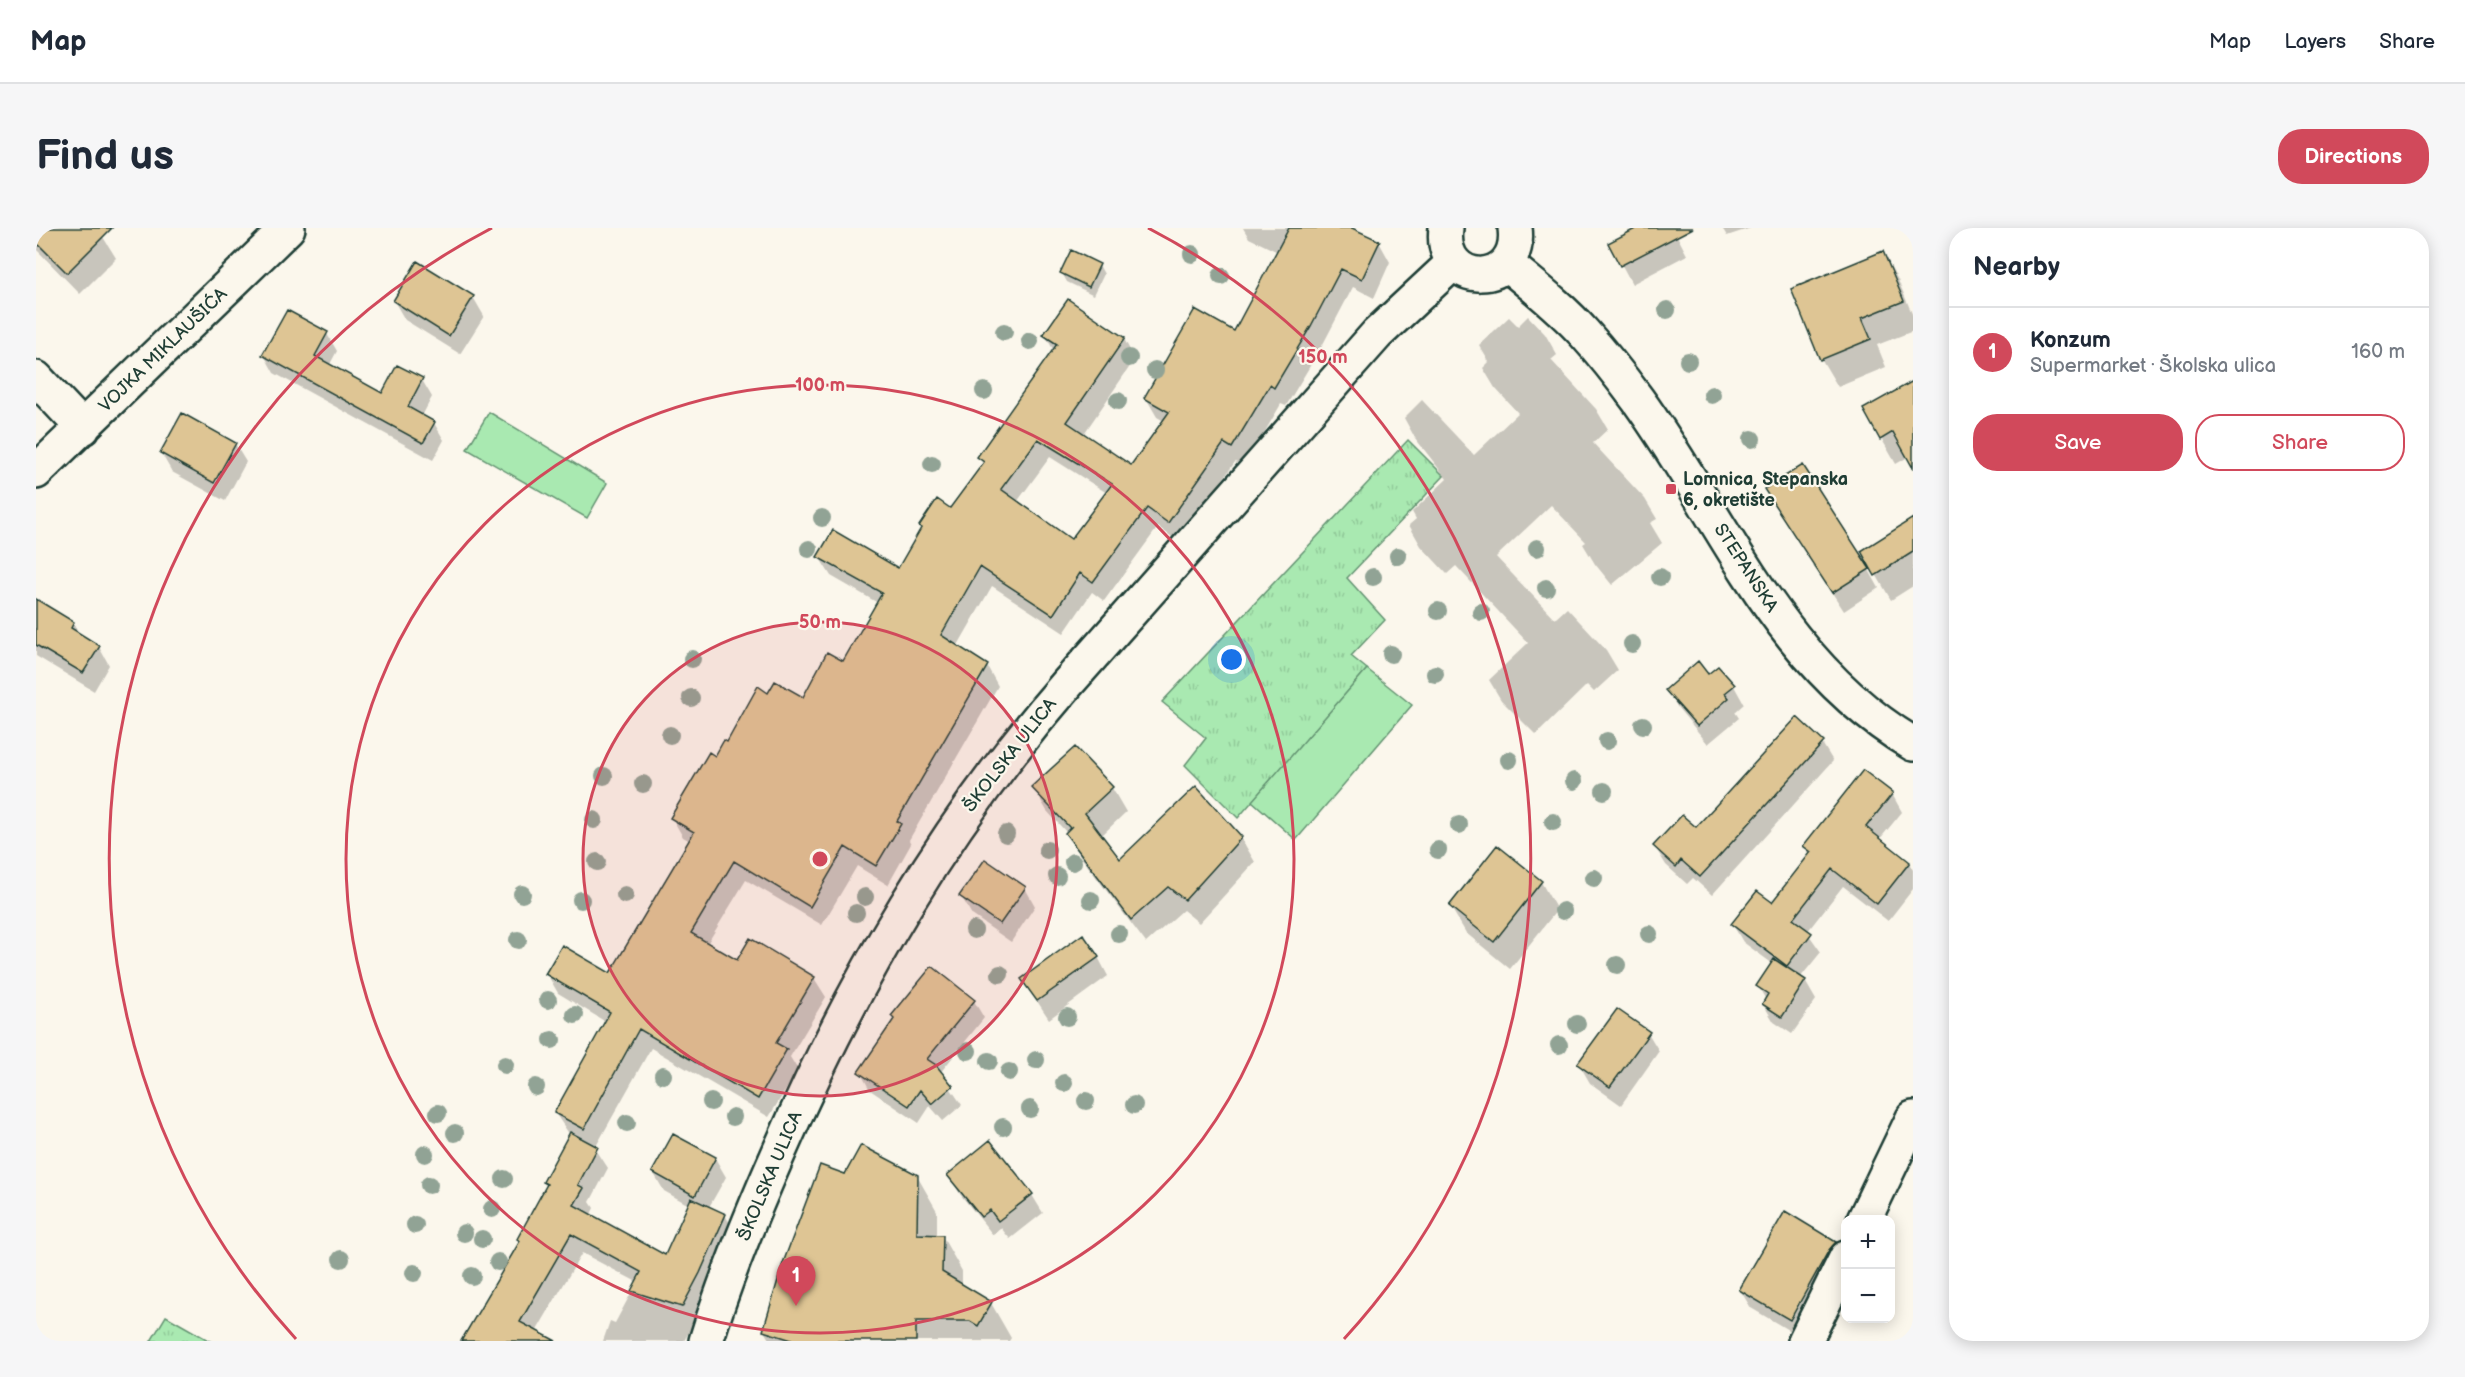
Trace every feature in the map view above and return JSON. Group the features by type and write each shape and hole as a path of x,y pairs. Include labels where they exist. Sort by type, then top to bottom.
{"street":[{"name":"VOJKA MIKLAUŠIĆA","path":"36,472 288,228"},
{"path":"1446,228 1446,247 1453,263 1468,272 1486,274 1506,263 1515,246 1515,228"},
{"name":"ŠKOLSKA ULICA","path":"706,1341 754,1210 829,1040 899,916 946,840 1028,729 1060,691 1377,334 1453,263"},
{"name":"STEPANSKA","path":"1506,263 1584,332 1638,401 1766,603 1794,638 1851,699 1895,734 1913,744"},
{"path":"36,378 83,428"},
{"path":"1866,1215 1913,1118"},
{"path":"1805,1341 1841,1266"}],"green space":[{"path":"489,412 607,483 587,518 467,449"},
{"path":"1408,440 1444,476 1347,578 1385,620 1351,656 1367,669 1238,818 1185,765 1206,738 1162,702"},
{"path":"1367,669 1412,705 1296,840 1252,801"},
{"path":"166,1316 210,1341 151,1341"}],"building":[{"path":"36,228 112,228 67,273 36,242"},
{"path":"1289,228 1352,228 1380,241 1362,279 1341,269 1311,326 1274,388 1270,385 1232,448 1224,443 1168,523 1147,508 1093,582 1080,573 1053,615 980,567 941,635 988,665 897,821 901,824 876,866 845,847 810,907 734,861 691,933 737,960 750,938 815,977 776,1043 787,1049 758,1099 639,1029 584,1129 554,1113 610,1012 545,974 562,945 610,973 694,832 670,818 709,752 715,756 724,740 727,742 758,686 768,693 775,681 803,697 827,652 843,661 882,593 817,557 833,530 898,568 921,528 919,526 937,499 950,508 984,462 977,457 1057,344 1043,335 1068,299 1125,338 1067,422 1131,465 1169,412 1144,398 1195,309 1234,331","holes":["1038,439 1112,484 1071,539 1001,489"]},
{"path":"1637,228 1693,228 1620,266 1608,243"},
{"path":"1071,250 1100,264 1089,287 1060,273"},
{"path":"1883,251 1904,301 1862,318 1871,339 1820,360 1791,289"},
{"path":"417,261 474,296 449,336 393,301"},
{"path":"287,310 328,332 315,356 382,393 397,365 423,378 408,407 435,422 423,443 262,355"},
{"path":"1913,381 1913,468 1893,432 1880,440 1863,409"},
{"path":"182,413 236,443 214,483 160,453"},
{"path":"1803,465 1870,569 1832,593 1764,489"},
{"path":"1913,518 1913,552 1875,576 1861,551"},
{"path":"36,599 74,622 71,628 100,646 83,673 36,645"},
{"path":"1698,661 1708,674 1718,666 1735,685 1725,693 1729,698 1697,726 1665,690"},
{"path":"1797,717 1824,742 1700,877 1681,860 1676,867 1653,846 1682,815 1696,827"},
{"path":"1075,747 1113,787 1085,813 1120,859 1196,786 1242,837 1185,900 1168,887 1131,920 1065,833 1070,828 1031,787"},
{"path":"1863,770 1893,793 1866,827 1910,862 1877,904 1832,869 1793,919 1812,933 1787,966 1731,924 1757,891 1772,902 1811,852 1803,846"},
{"path":"1497,845 1542,881 1494,942 1449,906"},
{"path":"985,859 1026,887 1000,924 959,896"},
{"path":"1083,934 1099,957 1037,1001 1021,979"},
{"path":"1774,959 1806,980 1782,1017 1762,1004 1768,994 1756,986"},
{"path":"932,966 975,1000 927,1059 936,1065 953,1086 932,1104 920,1090 909,1106 858,1072 894,1019 891,1016"},
{"path":"1617,1009 1650,1032 1610,1087 1577,1064"},
{"path":"570,1132 598,1147 578,1185 584,1188 574,1205 665,1255 691,1198 726,1214 700,1273 682,1307 631,1291 641,1272 571,1234 520,1322 556,1341 461,1341 520,1241 517,1239 547,1184 543,1182"},
{"path":"673,1134 716,1157 695,1196 652,1172"},
{"path":"990,1140 1033,1194 998,1221 990,1210 981,1217 947,1175"},
{"path":"861,1145 918,1175 917,1234 943,1235 942,1272 992,1302 978,1326 970,1321 916,1321 916,1341 795,1341 763,1331 783,1263 820,1165 845,1174"},
{"path":"1785,1211 1836,1242 1829,1250 1790,1320 1739,1290"}],"place":[{"name":"Lomnica, Stepanska 6, okretište","path":"1671,489"},
{"name":"Konzum","path":"796,1306"}]}
